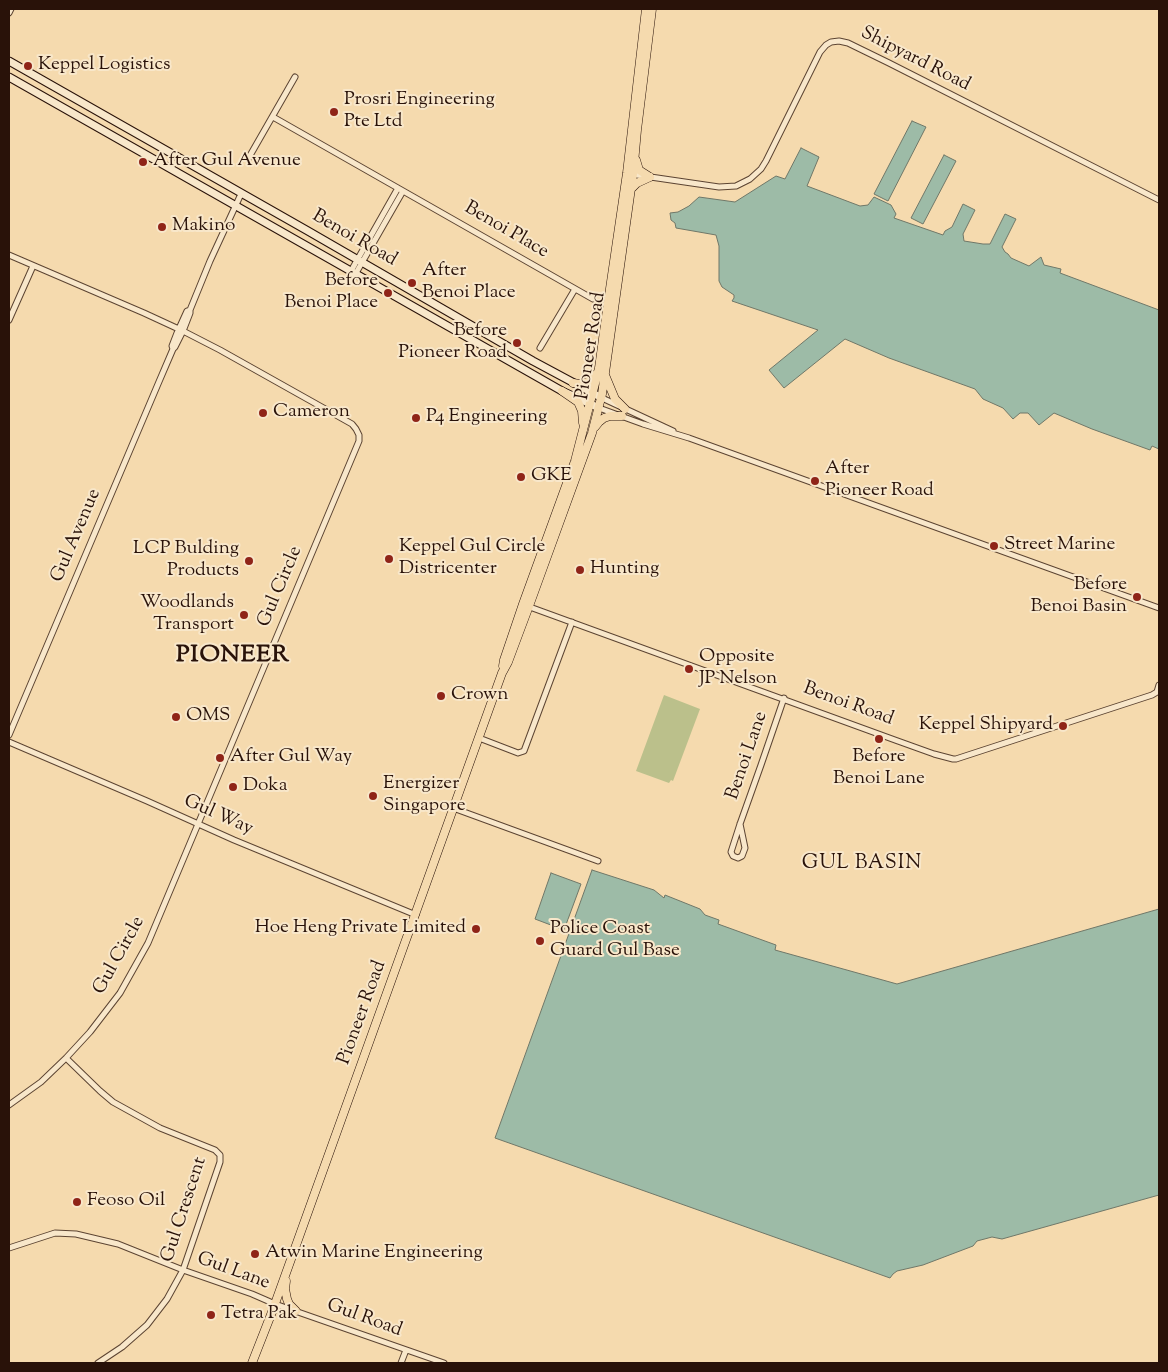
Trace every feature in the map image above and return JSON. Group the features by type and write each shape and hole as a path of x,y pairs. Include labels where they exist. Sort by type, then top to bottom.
{"main road":[{"name":"Pioneer Road","path":"526,605 575,461 599,368 630,174 646,9"},
{"name":"Pioneer Road","path":"625,204 631,190 630,174 635,156 652,9"},
{"name":"Benoi Road","path":"9,61 602,398"},
{"name":"Benoi Road","path":"9,77 562,390 599,408"},
{"path":"635,156 639,170 650,177"},
{"path":"631,190 637,183 650,177"},
{"name":"Pioneer Road","path":"252,1363 287,1272 416,915 502,673 504,660 592,433 602,398 623,218"},
{"path":"573,383 588,382 596,376 599,368"},
{"path":"592,433 604,418 624,412 605,375"},
{"path":"562,390 578,402 583,417 584,430"},
{"path":"287,1272 285,1294 289,1304 296,1311"}],"street":[{"path":"9,14 11,9"},
{"name":"Shipyard Road","path":"630,174 719,187 736,186 750,179 761,169 766,161 820,52 831,42 839,41 848,43 889,63 1159,200"},
{"path":"248,159 295,76"},
{"name":"Benoi Place","path":"272,116 593,299"},
{"path":"354,272 400,190"},
{"name":"Gul Avenue","path":"9,735 173,349 172,346 181,330 187,311 190,310 242,194"},
{"name":"Gul Circle","path":"9,255 181,330 352,424 356,429 359,441 148,943 120,993 90,1032 41,1082 9,1105"},
{"path":"9,320 33,266"},
{"path":"540,348 574,289"},
{"name":"Benoi Road","path":"602,398 624,412"},
{"name":"Benoi Road","path":"599,408 624,412 651,420 687,438 1159,608"},
{"name":"Benoi Road","path":"526,605 934,754 956,759 1152,695 1157,692 1159,685"},
{"path":"479,738 522,753 572,622"},
{"name":"Benoi Lane","path":"740,824 745,848 742,856 738,858 733,856 731,852 740,824 784,698"},
{"name":"Gul Way","path":"9,742 198,824 416,915"},
{"path":"453,808 598,861"},
{"name":"Gul Crescent","path":"66,1058 113,1102 160,1128 215,1150 220,1155 220,1162 182,1270 162,1307 147,1325 122,1347 98,1363"},
{"name":"Gul Lane","path":"9,1248 54,1233 76,1234 136,1250 182,1270 275,1304"},
{"name":"Gul Road","path":"275,1304 444,1363"},
{"path":"401,1363 406,1350"}],"green space":[{"path":"664,695 700,709 673,781 671,780 669,783 636,771"}],"shaded area":[{"path":"912,121 926,127 888,201 874,194"},
{"path":"801,148 819,157 807,186 860,206 868,205 874,197 891,205 896,214 894,218 943,235 945,231 952,227 963,204 975,210 963,234 964,241 983,244 990,244 1005,214 1016,219 1002,247 1011,258 1029,266 1041,257 1044,265 1061,269 1060,273 1159,310 1159,449 1152,446 1150,450 1054,413 1039,425 1028,413 1020,413 1013,419 1003,408 983,399 975,389 889,358 845,339 784,388 769,370 818,330 732,301 734,295 722,287 719,281 719,246 716,235 676,228 675,223 671,220 670,213 678,212 689,206 699,197 735,202 776,176 785,179"},
{"path":"944,155 956,161 923,224 911,218"},
{"path":"592,870 654,890 664,898 665,895 700,909 705,915 719,920 718,924 776,945 775,950 897,984 1159,909 1159,1195 1002,1239 992,1237 977,1241 973,1246 923,1265 897,1271 890,1278 495,1138"},
{"path":"551,873 581,884 564,930 535,919"}],"place":[{"name":"Keppel Logistics","path":"28,66"},
{"name":"Prosri Engineering Pte Ltd","path":"334,112"},
{"name":"After Gul Avenue","path":"143,162"},
{"name":"Makino","path":"162,227"},
{"name":"After Benoi Place","path":"412,283"},
{"name":"Before Benoi Place","path":"388,293"},
{"name":"Before Pioneer Road","path":"517,343"},
{"name":"Cameron","path":"263,413"},
{"name":"P4 Engineering","path":"416,418"},
{"name":"GKE","path":"521,477"},
{"name":"After Pioneer Road","path":"815,481"},
{"name":"Street Marine","path":"994,546"},
{"name":"Keppel Gul Circle Districenter","path":"389,559"},
{"name":"LCP Bulding Products","path":"249,561"},
{"name":"Hunting","path":"580,570"},
{"name":"Before Benoi Basin","path":"1137,597"},
{"name":"Woodlands Transport","path":"244,615"},
{"name":"Opposite JP Nelson","path":"689,669"},
{"name":"Crown","path":"441,696"},
{"name":"OMS","path":"176,717"},
{"name":"Keppel Shipyard","path":"1063,726"},
{"name":"Before Benoi Lane","path":"879,739"},
{"name":"After Gul Way","path":"220,758"},
{"name":"Doka","path":"233,787"},
{"name":"Energizer Singapore","path":"373,796"},
{"name":"Hoe Heng Private Limited","path":"476,929"},
{"name":"Police Coast Guard Gul Base","path":"540,941"},
{"name":"Feoso Oil","path":"77,1202"},
{"name":"Atwin Marine Engineering","path":"255,1254"},
{"name":"Tetra Pak","path":"211,1315"}],"district":[{"name":"PIONEER","path":"233,657"},
{"name":"GUL BASIN","path":"862,865"}]}
